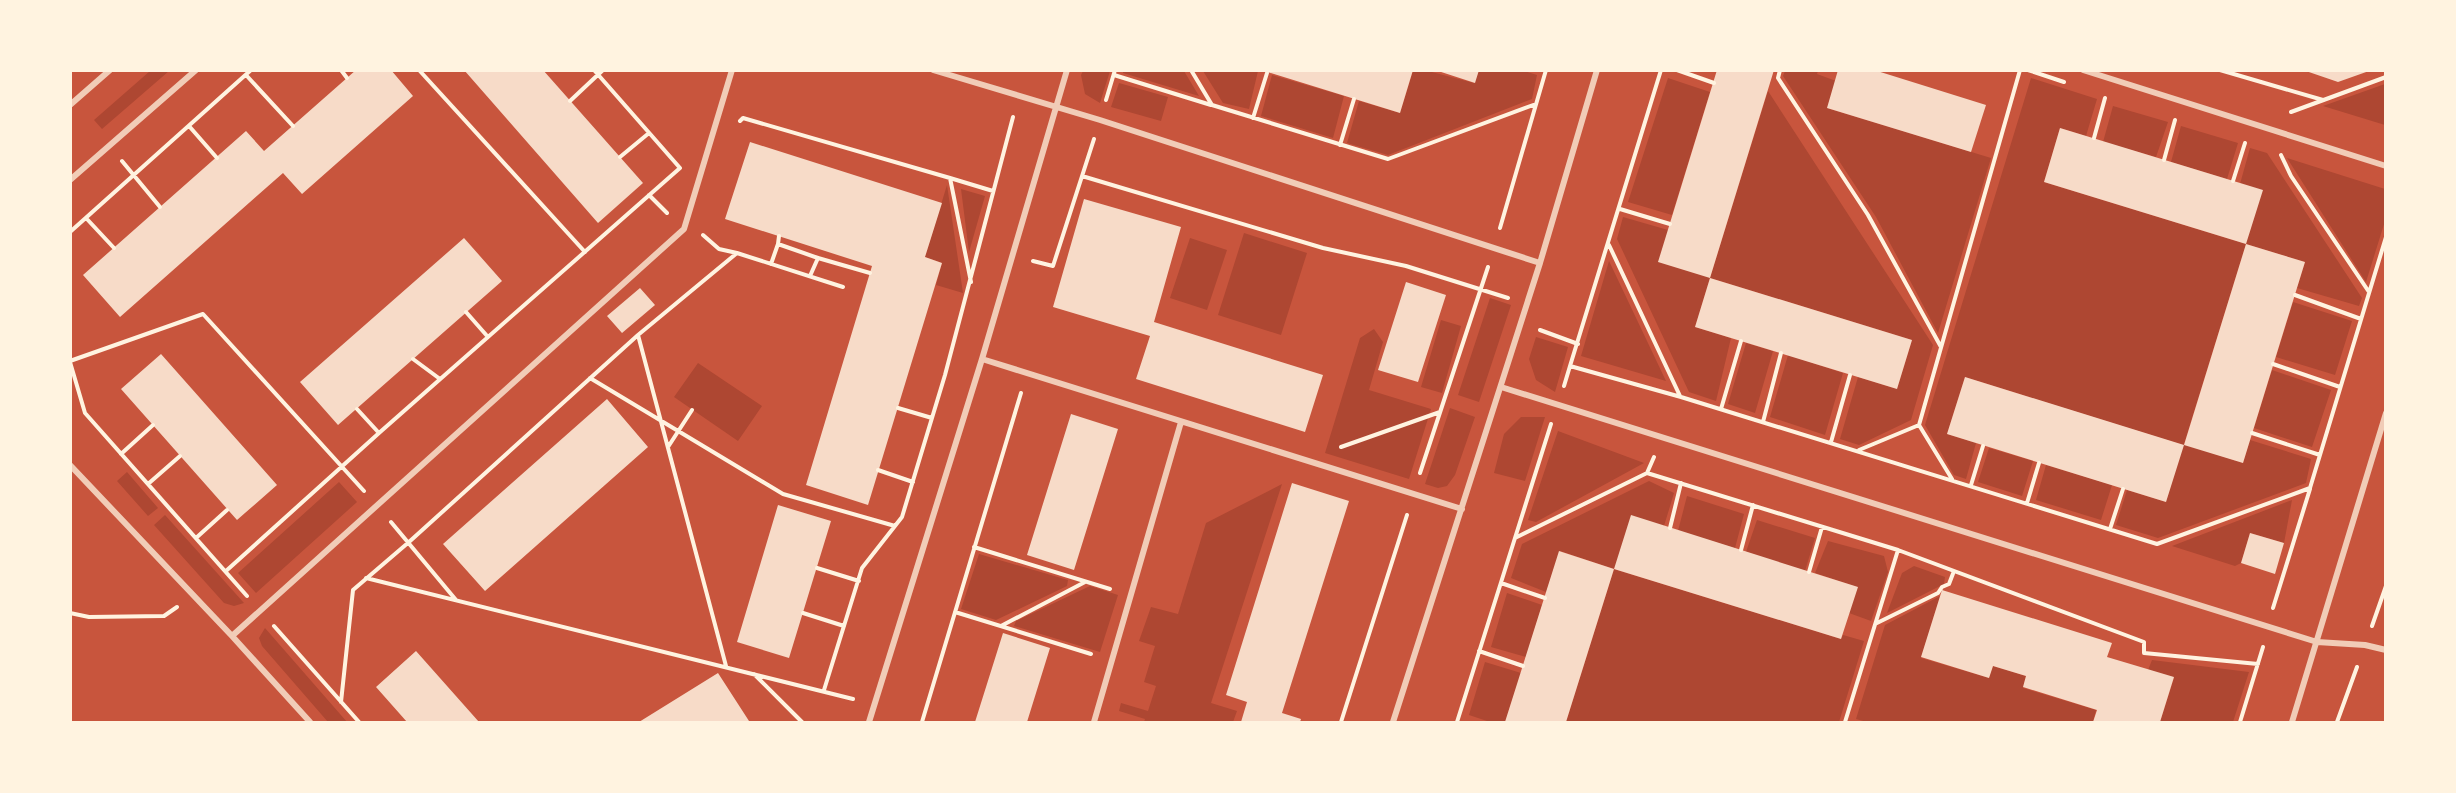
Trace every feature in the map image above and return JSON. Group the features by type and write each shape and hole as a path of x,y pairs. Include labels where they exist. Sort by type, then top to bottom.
{"street":[{"path":"70,105 110,70"},
{"path":"70,180 196,70"},
{"path":"232,636 684,229 732,70"},
{"path":"933,70 1100,120 1540,262"},
{"path":"869,723 982,359 1067,70"},
{"path":"1393,723 1527,304 1597,70"},
{"path":"2083,70 2385,166"},
{"path":"982,359 1462,509"},
{"path":"1501,387 2317,642 2365,645 2385,650"},
{"path":"2292,723 2385,413"},
{"path":"1094,723 1181,422"},
{"path":"70,465 232,636 310,723"}],"path":[{"path":"70,232 251,70"},
{"path":"341,70 347,78"},
{"path":"419,70 585,252"},
{"path":"226,572 379,433 680,168 594,70"},
{"path":"570,101 603,70"},
{"path":"1191,70 1212,105"},
{"path":"1341,723 1494,247 1546,70"},
{"path":"1457,723 1578,344 1661,70"},
{"path":"1677,70 1714,83"},
{"path":"1780,70 1778,78 1868,215 1941,347"},
{"path":"1953,479 1919,425 2020,70"},
{"path":"2220,70 2323,99"},
{"path":"1030,271 1034,260 1053,266 1115,73 1388,159 1536,104"},
{"path":"1253,118 1267,73"},
{"path":"246,75 293,126"},
{"path":"824,690 862,568 902,517 971,283 1019,95"},
{"path":"2094,138 2106,95"},
{"path":"1340,145 1353,99"},
{"path":"2164,160 2176,117"},
{"path":"738,125 743,118 993,190"},
{"path":"189,126 217,158"},
{"path":"620,157 649,133"},
{"path":"2233,181 2246,139"},
{"path":"1082,176 1323,248 1406,266 1527,304 1539,330 1578,344"},
{"path":"950,178 971,283"},
{"path":"649,195 684,229 706,236 719,249 843,287"},
{"path":"1620,209 1670,224"},
{"path":"86,218 114,248"},
{"path":"702,235 705,224"},
{"path":"771,264 779,236"},
{"path":"1570,366 1831,442 2157,544 2310,488 2385,237"},
{"path":"778,244 870,273"},
{"path":"1609,244 1681,397"},
{"path":"341,702 353,590 638,335 737,253"},
{"path":"810,276 818,258"},
{"path":"2295,295 2361,319"},
{"path":"466,312 488,337"},
{"path":"359,723 85,413 70,361 202,314 409,542 456,600"},
{"path":"638,335 726,666"},
{"path":"1721,409 1741,341"},
{"path":"1763,422 1781,354"},
{"path":"413,359 440,380"},
{"path":"2274,364 2340,387"},
{"path":"922,723 1027,374"},
{"path":"1831,442 1850,375"},
{"path":"590,378 783,494 895,525"},
{"path":"898,408 932,418"},
{"path":"357,409 379,433"},
{"path":"668,448 692,410"},
{"path":"121,454 153,425"},
{"path":"1858,451 1919,425"},
{"path":"2252,433 2319,455"},
{"path":"1971,485 1983,446"},
{"path":"148,484 180,456"},
{"path":"2027,503 2038,463"},
{"path":"879,470 913,482"},
{"path":"1515,538 1647,472 1898,550 2144,642 2144,653 2258,664"},
{"path":"1670,528 1681,483"},
{"path":"2110,529 2123,489"},
{"path":"1741,550 1753,505"},
{"path":"196,538 227,510"},
{"path":"1809,572 1822,527"},
{"path":"974,547 1131,596"},
{"path":"1847,722 1898,550"},
{"path":"817,568 859,581"},
{"path":"1876,623 1938,593 1948,584 1954,571"},
{"path":"366,578 824,690 874,705"},
{"path":"1000,626 1085,582"},
{"path":"1501,583 1545,598"},
{"path":"2378,611 2385,585"},
{"path":"70,612 89,617 164,616 194,596"},
{"path":"955,612 1112,660"},
{"path":"803,613 844,626"},
{"path":"1479,651 1523,666"},
{"path":"2337,723 2355,671"},
{"path":"754,673 802,723"}],"shaded area":[{"path":"150,71 169,71 102,129 94,120"},
{"path":"1083,71 1110,71 1100,103 1085,94 1081,75"},
{"path":"1123,71 1184,71 1199,96 1123,73"},
{"path":"1203,71 1258,71 1249,109 1223,103"},
{"path":"1413,71 1428,71 1474,83 1479,71 1524,71 1537,75 1532,99 1388,155 1347,143 1359,101 1400,113"},
{"path":"1785,71 1818,71 1817,74 1836,81 1827,108 1991,158 1938,333 1876,217 1783,76"},
{"path":"1272,75 1344,96 1333,138 1261,116"},
{"path":"1668,78 1710,92 1672,215 1628,202"},
{"path":"2031,78 2097,99 2086,136 2060,128 2044,182 2246,244 2184,444 2243,463 2250,440 2311,459 2306,483 2158,538 2116,525 2127,490 2166,502 2183,445 1965,377 1947,434 1976,443 1966,479 1954,475 1925,425"},
{"path":"1119,83 1168,97 1161,121 1111,107"},
{"path":"2385,84 2385,125 2323,106"},
{"path":"1768,91 1933,345 1911,420 1859,445 1840,439 1858,377 1897,389 1912,340 1710,278"},
{"path":"2113,106 2168,122 2156,157 2103,142"},
{"path":"2181,126 2238,143 2227,179 2171,162"},
{"path":"2250,148 2267,153 2362,298 2359,306 2297,288 2305,262 2246,244 2240,184"},
{"path":"2287,158 2385,189 2385,221 2366,282"},
{"path":"947,185 963,293 936,285 942,263 925,257"},
{"path":"961,189 985,196 969,252"},
{"path":"1623,217 1668,230 1710,278 1695,327 1731,338 1716,401 1689,392 1617,239"},
{"path":"1244,233 1307,253 1281,335 1218,315"},
{"path":"1190,238 1227,250 1207,310 1170,298"},
{"path":"1609,261 1666,381 1581,356"},
{"path":"1490,298 1511,305 1479,402 1458,395"},
{"path":"2293,302 2352,321 2335,375 2276,357"},
{"path":"1441,320 1461,326 1442,393 1421,387"},
{"path":"1374,329 1383,342 1369,390 1431,409 1409,479 1325,453 1360,338"},
{"path":"1536,337 1568,347 1555,392 1536,380 1529,359"},
{"path":"1746,343 1773,351 1755,413 1728,404"},
{"path":"1788,355 1843,373 1825,435 1770,417"},
{"path":"698,363 762,406 738,441 674,397"},
{"path":"2272,370 2331,390 2312,447 2254,428"},
{"path":"1450,408 1475,417 1455,475 1447,486 1438,488 1425,484"},
{"path":"1521,417 1545,417 1525,481 1494,473 1504,434"},
{"path":"1558,431 1644,463 1536,522 1528,520"},
{"path":"1989,448 2033,461 2022,496 1978,482"},
{"path":"2046,465 2112,485 2101,520 2036,500"},
{"path":"127,472 158,508 148,516 117,481"},
{"path":"1649,481 1674,493 1664,526 1614,569 1560,551 1546,592 1511,578 1522,544"},
{"path":"339,482 357,502 256,593 238,573"},
{"path":"1282,484 1211,703 1237,711 1233,722 1144,722 1145,719 1119,711 1121,703 1148,711 1156,686 1144,682 1155,646 1139,641 1151,607 1178,614 1206,523"},
{"path":"1687,496 1744,514 1735,548 1678,531"},
{"path":"2292,500 2284,543 2250,533 2241,563 2235,566 2172,546"},
{"path":"165,515 244,603 234,606 224,603 154,525"},
{"path":"1757,520 1815,538 1805,571 1746,552"},
{"path":"1828,541 1884,556 1888,572 1871,621 1849,613 1857,587 1815,573"},
{"path":"979,554 1068,580 1067,586 996,620 961,609"},
{"path":"1914,566 1945,577 1944,584 1887,613 1902,573"},
{"path":"1614,569 1841,639 1843,635 1864,641 1839,722 1566,722"},
{"path":"1090,586 1118,595 1100,652 1014,626 1016,621"},
{"path":"1507,593 1542,605 1526,657 1491,647"},
{"path":"1940,596 1921,658 1989,678 1993,666 2026,676 2023,688 2096,710 2093,722 1867,722 1856,719 1885,625"},
{"path":"265,628 347,722 328,722 262,646 259,638"},
{"path":"2152,660 2249,672 2233,722 2160,722 2174,678 2148,670"},
{"path":"1485,662 1521,673 1505,722 1490,722 1469,715"}],"building":[{"path":"356,70 391,70 413,96 302,194 283,173 120,317 83,275 246,131 264,151"},
{"path":"464,70 543,70 643,183 598,223"},
{"path":"1261,70 1413,70 1400,113"},
{"path":"1435,70 1479,70 1475,83"},
{"path":"1717,70 1774,70 1710,278 1658,262"},
{"path":"1838,70 1874,70 1986,105 1971,152 1827,108"},
{"path":"2303,70 2369,70 2369,71 2338,82"},
{"path":"2060,128 2263,190 2246,244 2044,182"},
{"path":"750,142 942,203 925,257 942,263 868,505 806,485 872,266 725,219"},
{"path":"1084,199 1181,227 1154,322 1323,375 1305,432 1136,379 1150,336 1053,307"},
{"path":"464,238 502,281 338,425 300,382"},
{"path":"2246,244 2305,262 2243,463 2184,445"},
{"path":"1710,278 1912,340 1897,389 1695,327"},
{"path":"1406,282 1446,295 1418,382 1378,370"},
{"path":"640,288 655,305 622,333 607,316"},
{"path":"161,354 277,485 237,520 121,389"},
{"path":"1965,377 2184,445 2166,502 1947,434"},
{"path":"607,399 648,447 485,591 443,544"},
{"path":"1071,414 1118,429 1074,570 1027,555"},
{"path":"1292,483 1349,501 1282,713 1301,719 1300,722 1241,722 1247,702 1226,695"},
{"path":"778,505 831,521 789,658 737,642"},
{"path":"1631,515 1858,587 1841,639 1614,569"},
{"path":"2250,533 2284,543 2275,574 2241,563"},
{"path":"1559,551 1614,569 1566,722 1505,722"},
{"path":"1942,590 2112,643 2107,657 2174,677 2160,722 2093,722 2097,710 2023,687 2026,676 1993,666 1989,678 1921,657"},
{"path":"1003,633 1050,648 1027,722 975,722"},
{"path":"416,651 479,722 407,722 376,687"},
{"path":"718,673 749,721 639,722"}]}
